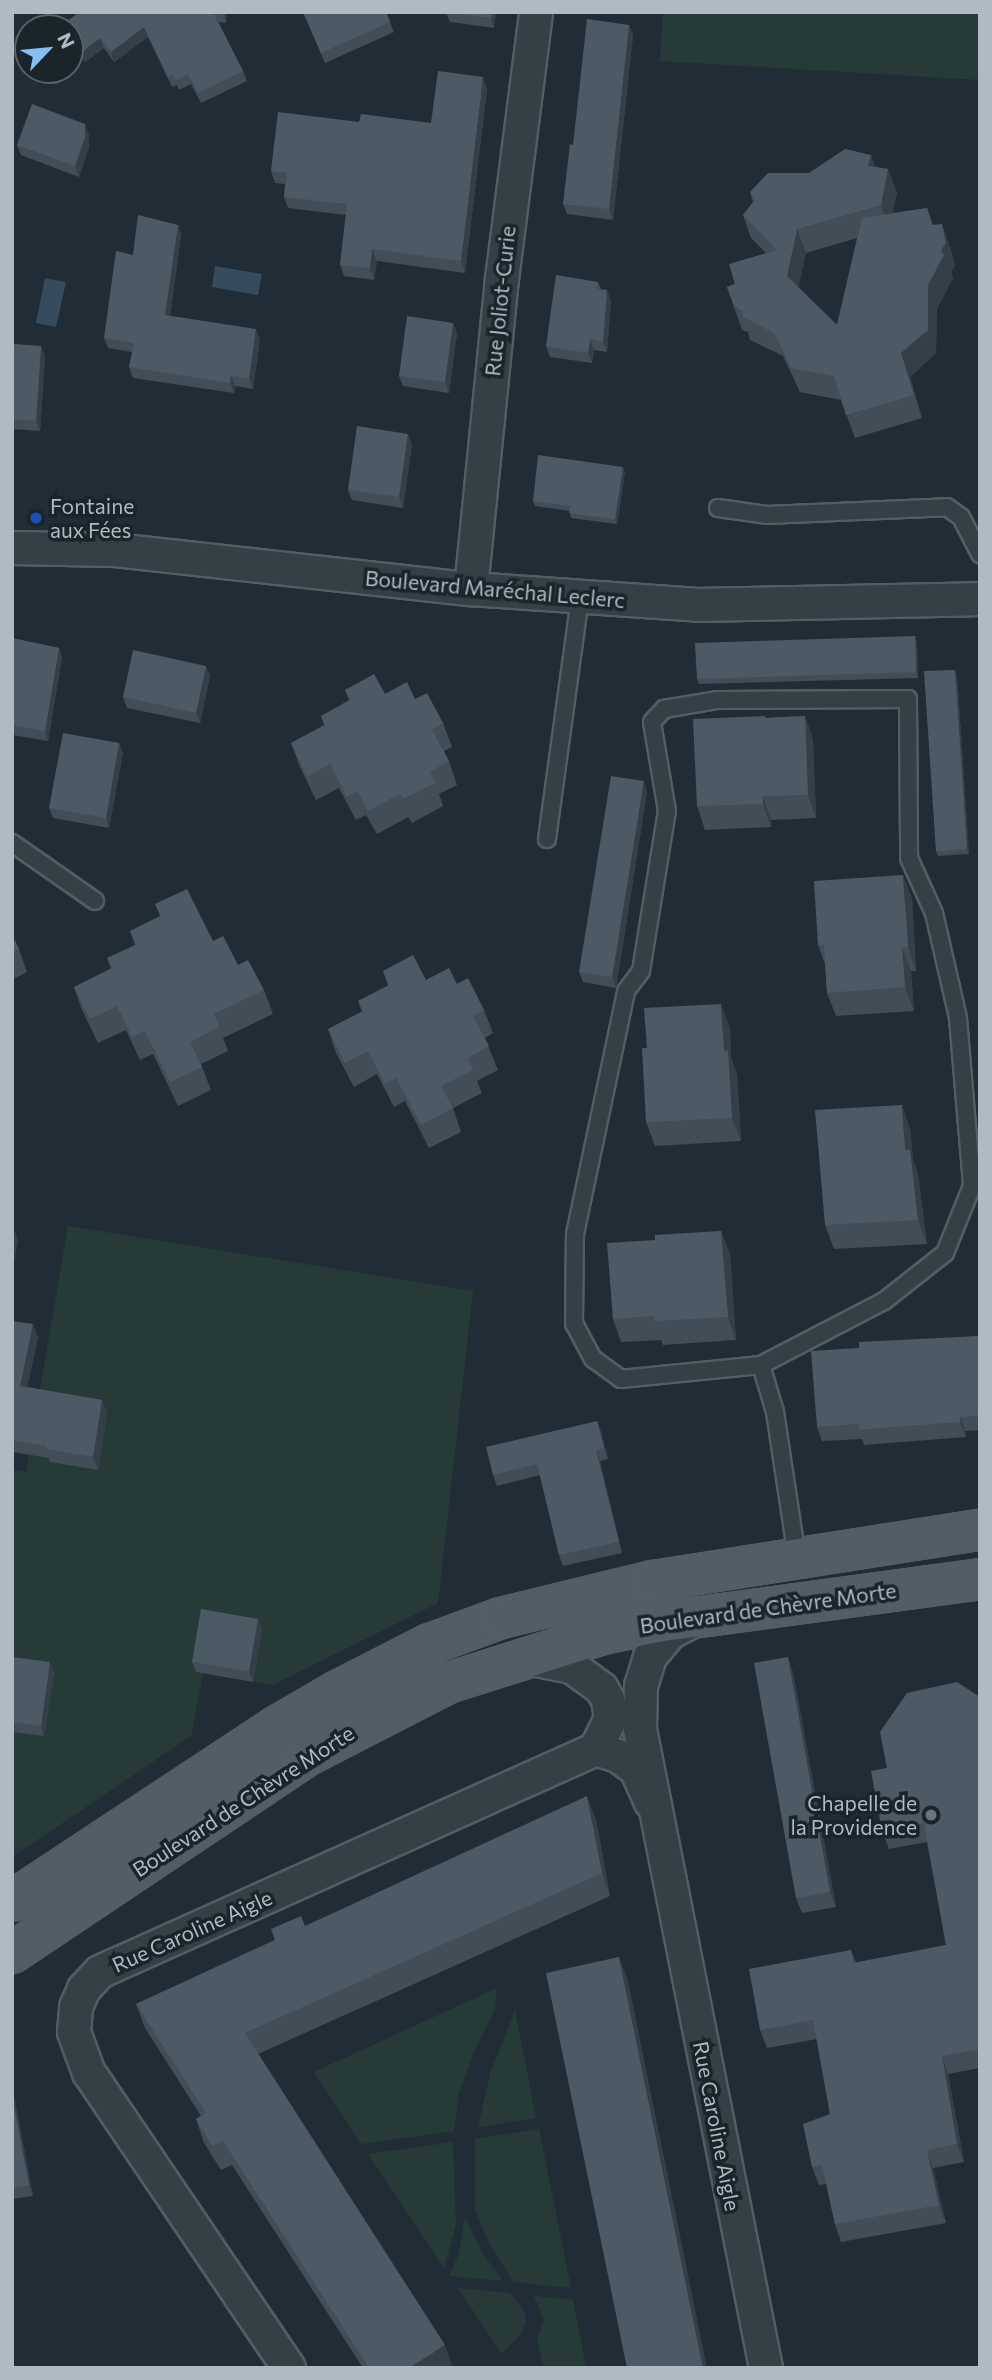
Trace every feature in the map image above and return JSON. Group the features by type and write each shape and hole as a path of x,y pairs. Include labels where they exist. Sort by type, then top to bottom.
{"main road":[{"name":"Boulevard de Chèvre Morte","path":"12,1901 276,1727 336,1692 430,1644 501,1618 592,1594 980,1530"},
{"name":"Boulevard de Chèvre Morte","path":"12,1953 306,1756 448,1683 603,1634 702,1616 980,1579"}],"street":[{"name":"Rue Joliot-Curie","path":"471,589 502,279 536,12"},
{"name":"Boulevard Maréchal Leclerc","path":"12,548 115,550 471,589 698,605 979,601"},
{"name":"Rue Caroline Aigle","path":"702,1616 679,1627 660,1642 641,1686 639,1729 766,2368"},
{"path":"527,1658 572,1667 602,1689 608,1700 611,1718 596,1749"},
{"name":"Rue Caroline Aigle","path":"289,2368 89,2073 77,2048 74,2032 76,2007 83,1989 100,1972 596,1749 618,1756 636,1769 652,1802"}],"lane":[{"path":"718,508 767,515 947,507 961,517 980,554"},
{"path":"547,839 580,597"},
{"path":"908,699 909,858 934,914 958,1018 972,1186 945,1253 918,1277 884,1301 761,1365 621,1380 593,1359 574,1324 575,1234 626,991 641,971 667,811 652,722 664,709 718,700 908,699"},
{"path":"12,843 95,901"},
{"path":"761,1365 775,1412 797,1559"},
{"path":"12,1892 50,1878"}],"green space":[{"path":"663,12 980,12 980,80 660,61"},
{"path":"68,1226 473,1291 438,1603 273,1685 203,1673 191,1736 12,1857 12,1470 26,1472"},
{"path":"497,1988 495,2009 475,2049 459,2093 454,2131 361,2144 314,2072"},
{"path":"515,2011 536,2118 478,2127 490,2074"},
{"path":"539,2129 571,2288 513,2282 486,2237 475,2209 475,2139"},
{"path":"453,2142 456,2224 444,2268 368,2154"},
{"path":"465,2216 482,2253 501,2278 500,2281 449,2276 459,2253"},
{"path":"458,2288 510,2293 525,2312 526,2321 522,2332 508,2348 501,2353"},
{"path":"534,2296 573,2300 586,2368 544,2368 537,2340 544,2320"}],"water":[{"path":"215,266 262,274 258,295 212,287"},
{"path":"45,278 66,282 56,327 36,323"}],"building":[{"path":"213,12 243,71 198,93 188,74 176,80 173,75 168,77 144,27 111,52 100,38 84,50 84,14 77,14"},
{"path":"303,12 386,12 390,22 321,53"},
{"path":"447,12 492,12 491,18"},
{"path":"587,19 629,25 609,209 563,204 570,144 573,145"},
{"path":"438,71 483,77 461,261 372,249 370,268 340,265 347,204 284,197 287,173 271,171 278,112 359,122 361,114 431,123"},
{"path":"32,104 85,124 85,137 75,166 17,145"},
{"path":"845,149 871,155 868,166 888,169 881,205 797,229 787,276 837,325 862,218 927,208 932,225 942,224 946,243 941,250 944,255 928,285 928,330 901,353 914,395 846,415 834,376 791,368 774,333 742,316 743,311 734,306 727,287 735,284 729,264 777,250 743,215 755,200 750,192 768,173 809,173"},
{"path":"138,215 178,225 165,315 256,329 249,378 231,376 230,383 129,367 134,343 104,338 116,251 133,255"},
{"path":"556,275 598,282 597,289 607,290 603,342 590,339 588,353 546,346"},
{"path":"407,316 453,323 445,382 399,376"},
{"path":"12,344 41,346 36,421 12,419"},
{"path":"357,426 408,434 399,497 348,490"},
{"path":"538,455 623,467 615,519 569,513 570,506 533,501"},
{"path":"915,636 916,672 697,679 695,643"},
{"path":"12,638 59,648 45,731 12,725"},
{"path":"133,650 206,666 196,713 123,697"},
{"path":"955,670 967,849 936,851 924,671"},
{"path":"374,674 385,694 407,682 415,699 427,693 443,723 432,730 449,761 430,772 435,783 403,799 400,794 368,811 357,791 347,797 330,764 307,777 291,743 325,725 321,716 351,700 345,690"},
{"path":"805,716 808,795 763,796 763,804 697,806 693,719"},
{"path":"63,733 119,743 106,818 49,808"},
{"path":"611,776 644,781 612,977 579,972"},
{"path":"903,875 908,947 902,948 905,987 827,993 824,945 818,945 814,881"},
{"path":"187,889 213,941 223,936 238,965 248,960 264,990 214,1014 219,1027 190,1042 202,1067 170,1082 145,1031 132,1037 117,1006 90,1019 74,987 112,968 107,958 136,945 130,931 161,916 155,904"},
{"path":"12,935 19,949 12,952"},
{"path":"413,955 426,980 449,968 457,984 468,978 484,1010 473,1016 489,1046 468,1058 473,1070 441,1086 453,1108 421,1125 396,1078 385,1084 368,1051 345,1063 328,1029 363,1011 358,1001 389,985 383,971"},
{"path":"721,1004 724,1051 728,1050 732,1118 646,1122 642,1048 647,1048 644,1008"},
{"path":"902,1105 905,1150 910,1150 918,1220 825,1225 815,1110"},
{"path":"721,1231 728,1317 655,1321 654,1316 613,1319 607,1243 655,1240 655,1235"},
{"path":"12,1321 33,1324 20,1386 102,1400 93,1457 12,1440"},
{"path":"978,1336 980,1415 960,1417 960,1422 859,1430 858,1424 817,1427 811,1351 859,1348 859,1342"},
{"path":"597,1421 604,1448 596,1450 619,1542 559,1555 537,1464 493,1475 486,1447"},
{"path":"201,1609 258,1619 249,1671 192,1662"},
{"path":"12,1657 50,1662 41,1726 12,1722"},
{"path":"788,1657 830,1892 796,1898 754,1663"},
{"path":"957,1682 980,1697 980,2049 942,2056 957,2144 927,2150 939,2205 835,2224 822,2165 812,2167 803,2124 830,2114 813,2020 760,2030 749,1969 851,1950 853,1963 946,1945 924,1823 882,1831 871,1771 887,1768 880,1732 907,1693"},
{"path":"587,1796 602,1873 245,2033 445,2345 409,2368 369,2368 223,2141 212,2146 196,2119 206,2113 136,2004 275,1940 271,1929 301,1916 305,1926"},
{"path":"619,1957 703,2368 627,2368 546,1973"},
{"path":"12,2095 29,2185 12,2188"}],"place":[{"name":"Fontaine aux Fées","path":"36,518"},
{"name":"Chapelle de la Providence","path":"931,1815"}]}
